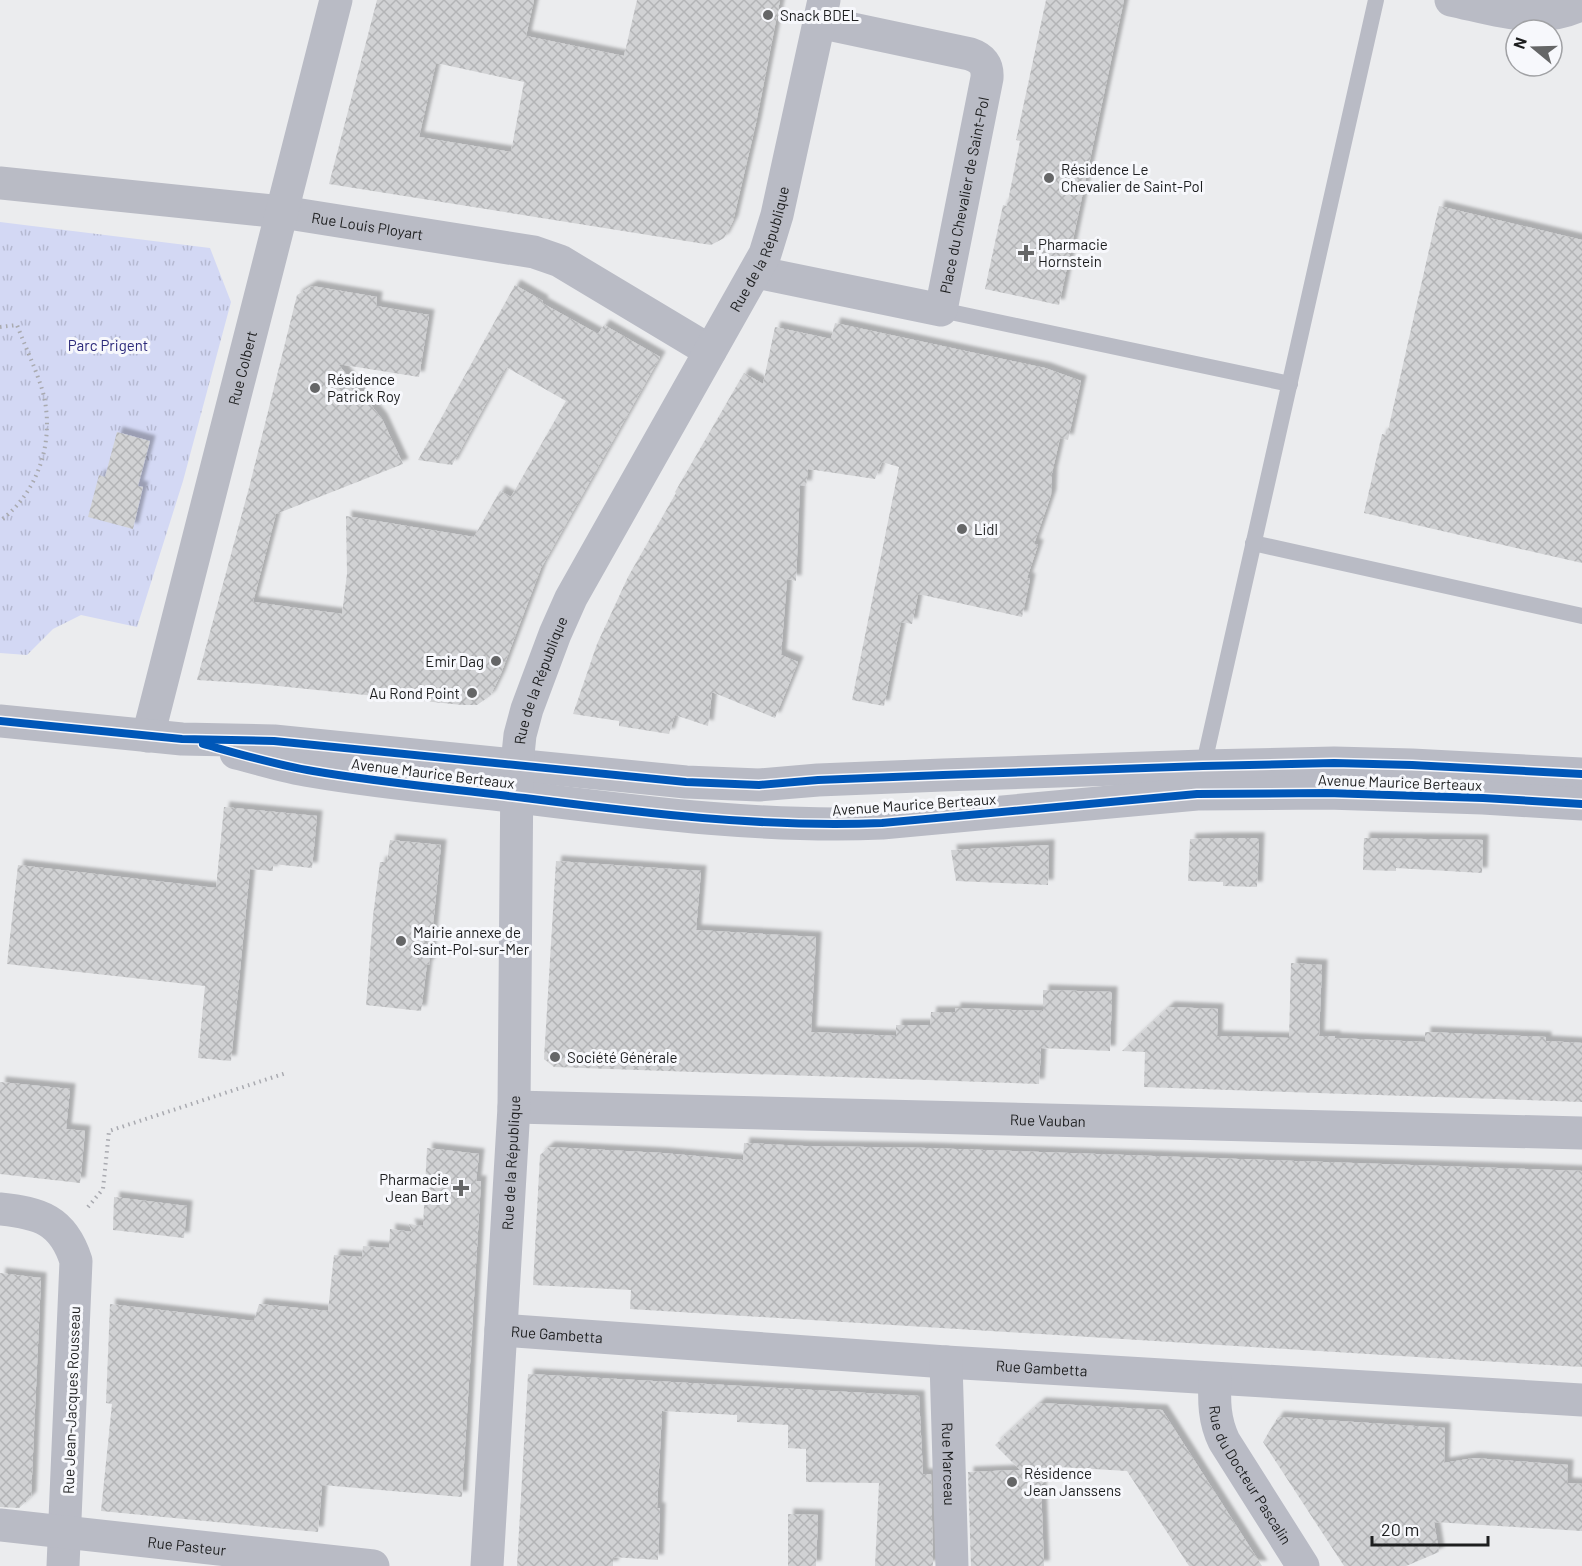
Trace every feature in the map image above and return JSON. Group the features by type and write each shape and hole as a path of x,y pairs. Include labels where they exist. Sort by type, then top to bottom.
{"street":[{"name":"Rue Colbert","path":"148,736 336,0"},
{"path":"1451,0 1506,12 1542,15 1560,14 1582,4"},
{"name":"Rue de la République","path":"487,1566 514,1107 517,764 520,735 561,618 587,568 756,272 770,241 821,11"},
{"name":"Place du Chevalier de Saint-Pol","path":"756,272 941,310 987,78 986,66 979,58 970,54 821,11"},
{"name":"Rue Louis Ployart","path":"0,183 282,212 524,250 561,261 710,351"},
{"name":"Avenue Maurice Berteaux","path":"0,721 182,739 274,741 707,784 781,784 818,780 1200,780 1327,793 1582,804"},
{"name":"Avenue Maurice Berteaux","path":"182,739 312,771 719,820 851,825 908,821 1200,780 1354,763 1582,774"},
{"name":"Rue Vauban","path":"514,1107 1582,1133"},
{"path":"0,1209 33,1214 51,1223 65,1235"},
{"name":"Rue Jean-Jacques Rousseau","path":"63,1566 76,1271 76,1261 65,1235"},
{"name":"Rue Gambetta","path":"501,1330 946,1362 1582,1400"},
{"name":"Rue Marceau","path":"946,1362 952,1566"},
{"name":"Rue du Docteur Pascalin","path":"1215,1378 1214,1408 1224,1441 1303,1566"},
{"name":"Rue Pasteur","path":"0,1525 373,1566"}],"lane":[{"path":"1200,780 1376,0"},
{"path":"941,310 1290,384"},
{"path":"1253,543 1582,616"}],"path":[{"path":"0,327 17,325 42,390 47,422 44,454 36,475 21,501 0,521"},
{"path":"65,1235 103,1189 109,1131 286,1072"}],"green space":[{"name":"Parc Prigent","path":"0,222 210,248 231,302 183,481 137,627 81,615 53,629 27,655 0,653"}],"building":[{"path":"377,0 534,0 526,36 624,56 637,0 780,0 756,123 733,221 724,238 711,245 329,184","holes":["436,63 524,82 511,152 419,137"]},
{"name":"Résidence Le Chevalier de Saint-Pol","path":"1046,0 1124,0 1059,305 985,289 1003,205 1007,206 1020,141 1016,140"},
{"path":"1439,206 1582,240 1582,563 1364,513 1382,434 1387,435"},
{"path":"515,285 598,334 604,325 660,357 541,568 500,676 490,696 477,705 462,705 259,684 197,680 250,484 297,295 312,286 377,297 376,306 429,315 419,377 338,364 382,419 403,464 276,514 253,602 342,614 347,574 346,516 474,537 500,491 511,497 566,401 506,367 452,465 418,460"},
{"path":"835,323 1045,368 1081,381 1068,440 1060,438 1052,473 1051,495 1034,544 1038,545 1027,578 1030,579 1022,617 918,594 912,624 901,622 884,706 852,700 899,467 882,462 875,479 808,469 806,486 800,485 796,581 787,579 781,655 798,662 775,718 712,692 708,726 675,715 669,734 619,726 619,721 573,714 597,644 628,577 744,373 763,384 775,327 831,339"},
{"path":"117,432 150,441 138,486 143,487 133,529 88,517 99,475 105,477"},
{"path":"224,807 317,816 312,868 273,864 273,871 250,869 231,1061 198,1058 205,986 7,964 18,865 216,888"},
{"path":"1259,838 1257,887 1223,886 1223,882 1188,881 1190,839"},
{"path":"1364,838 1483,840 1482,873 1396,868 1396,871 1363,870"},
{"name":"Mairie annexe de Saint-Pol-sur-Mer","path":"390,840 441,845 429,965 427,964 421,1011 366,1005 380,862 387,862"},
{"path":"1049,845 1048,885 956,881 951,850"},
{"path":"556,861 701,871 696,930 816,937 811,1032 896,1036 896,1025 930,1025 931,1012 955,1012 955,1008 1043,1011 1043,990 1112,992 1110,1051 1041,1048 1039,1084 554,1067 544,1059"},
{"path":"1291,963 1322,965 1319,1036 1425,1042 1425,1032 1546,1037 1546,1041 1582,1043 1582,1102 1144,1087 1145,1052 1122,1051 1169,1007 1218,1009 1217,1036 1289,1038"},
{"path":"0,1082 70,1089 66,1129 85,1131 80,1183 0,1174"},
{"path":"744,1143 1582,1171 1582,1367 630,1309 631,1290 533,1285 540,1155 549,1147 743,1160"},
{"path":"427,1148 479,1154 476,1181 481,1181 462,1497 322,1485 318,1532 101,1511 112,1404 106,1403 110,1304 254,1321 259,1304 328,1311 334,1255 362,1257 363,1246 389,1248 390,1229 412,1232 409,1224 423,1226"},
{"path":"114,1197 187,1206 184,1238 113,1230"},
{"path":"0,1273 41,1278 31,1497 19,1508 0,1507"},
{"path":"528,1374 919,1396 923,1474 931,1474 933,1566 875,1566 879,1483 806,1482 806,1449 788,1448 788,1425 737,1422 737,1415 662,1411 657,1508 660,1508 658,1560 613,1557 613,1566 517,1566"},
{"name":"Résidence Jean Janssens","path":"1040,1403 1162,1410 1262,1566 1189,1566 1127,1471 1060,1467 1041,1485 1044,1566 971,1566 968,1472 1020,1470 995,1445"},
{"path":"1278,1417 1445,1428 1444,1463 1474,1458 1568,1465 1567,1483 1582,1484 1582,1531 1434,1522 1439,1552 1406,1566 1344,1566 1263,1442"},
{"path":"788,1514 818,1515 816,1566 788,1566"}],"cycle path":[{"path":"0,721 182,739 274,741 686,782 759,785 943,775 1334,763 1582,774"},
{"path":"203,744 285,766 366,779 658,814 792,823 882,823 1197,794 1327,793 1582,804"}],"place":[{"name":"Snack BDEL","path":"768,15"},
{"name":"Résidence Le Chevalier de Saint-Pol","path":"1049,178"},
{"name":"Pharmacie Hornstein","path":"1026,253"},
{"name":"Résidence Patrick Roy","path":"315,388"},
{"name":"Lidl","path":"962,529"},
{"name":"Emir Dag","path":"496,661"},
{"name":"Au Rond Point","path":"472,693"},
{"name":"Mairie annexe de Saint-Pol-sur-Mer","path":"401,941"},
{"name":"Société Générale","path":"555,1057"},
{"name":"Pharmacie Jean Bart","path":"461,1188"},
{"name":"Résidence Jean Janssens","path":"1012,1482"}]}
